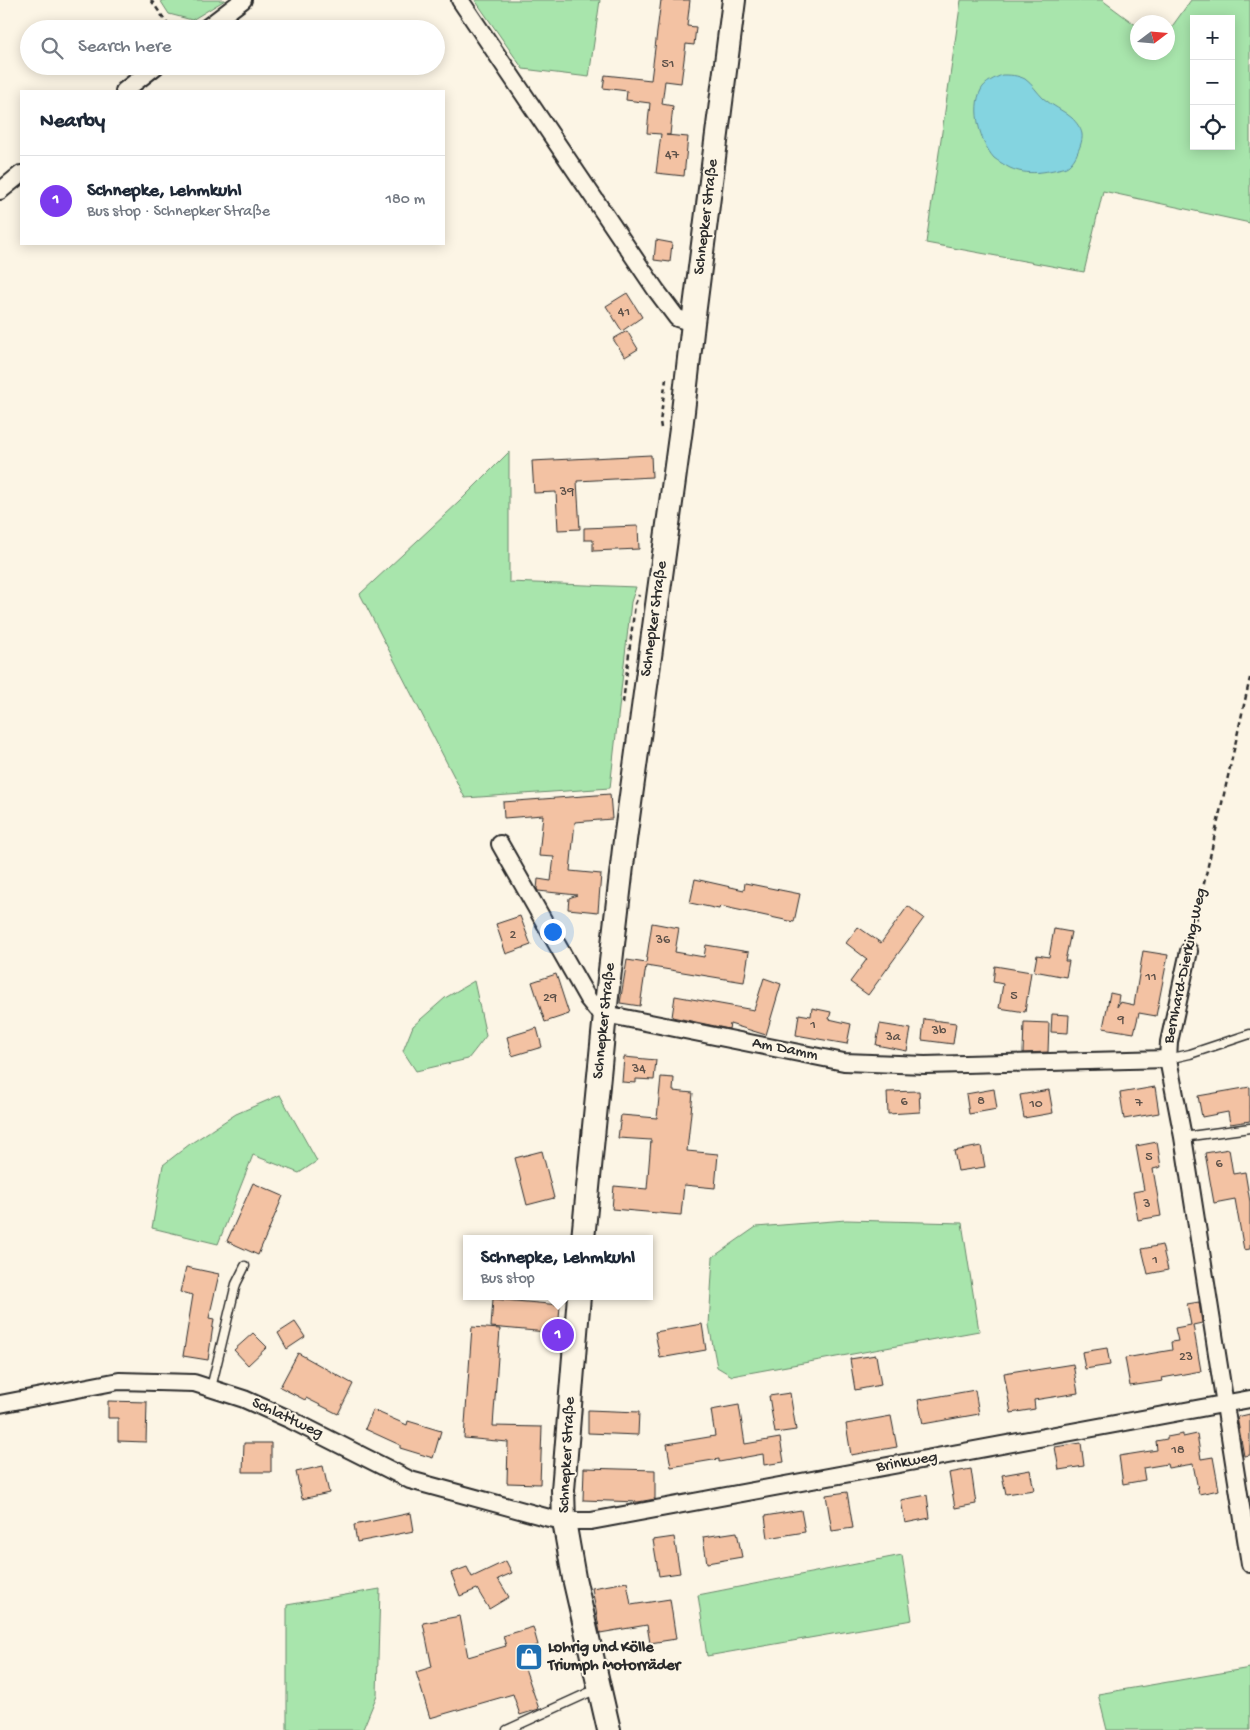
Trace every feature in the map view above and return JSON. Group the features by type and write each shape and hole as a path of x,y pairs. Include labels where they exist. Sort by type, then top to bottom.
{"main road":[{"name":"Schnepker Straße","path":"583,1235 625,840 681,429 734,0"},
{"name":"Schnepker Straße","path":"579,1300 563,1490 564,1521 574,1578 609,1730"}],"street":[{"path":"217,20 244,0"},
{"path":"460,0 656,290 677,318 693,323"},
{"path":"125,90 144,75"},
{"path":"0,191 20,175"},
{"name":"Am Damm","path":"500,844 588,999 596,1009 606,1014 844,1062 925,1065 1168,1059"},
{"name":"Bernhard-Dierking-Weg","path":"1189,951 1169,1042 1168,1059 1183,1137 1250,1564"},
{"name":"Schlattweg","path":"0,1404 119,1381 194,1383 244,1399 410,1480 564,1521"},
{"name":"Brinkweg","path":"564,1521 592,1520 1250,1399"}],"lane":[{"path":"1168,1059 1190,1054 1250,1034"},
{"path":"1183,1137 1250,1128"},
{"path":"211,1388 236,1284 245,1266"},
{"path":"507,1730 588,1694 599,1691"}],"path":[{"path":"151,0 165,20"},
{"name":"Bernhard-Dierking-Weg","path":"1189,951 1250,678"}],"green space":[{"path":"160,0 225,0 192,20 169,14"},
{"path":"475,0 600,0 589,77 523,69"},
{"path":"961,0 1102,0 1130,21 1130,60 1175,60 1175,22 1191,0 1250,0 1250,223 1103,191 1084,272 926,243"},
{"path":"509,452 509,582 636,587 631,602 610,788 465,798 360,594 459,502"},
{"path":"474,981 486,1036 468,1059 416,1071 403,1051 413,1026 445,998"},
{"path":"280,1095 317,1161 299,1173 253,1155 218,1244 152,1228 163,1165 190,1144 236,1114"},
{"path":"846,1220 962,1223 979,1331 732,1376 717,1367 709,1325 713,1257 756,1227"},
{"path":"902,1555 912,1620 707,1656 698,1595"},
{"path":"380,1589 377,1695 363,1729 287,1730 287,1605"},
{"path":"1250,1668 1250,1730 1107,1730 1098,1694"}],"water":[{"path":"1002,75 1011,75 1025,79 1043,98 1069,115 1078,125 1082,134 1081,142 1076,156 1067,166 1043,172 1023,172 1004,165 994,158 989,151 978,125 978,98 985,85"}],"building":[{"path":"661,0 690,0 687,26 696,27 694,45 686,44 681,83 665,81 662,104 673,106 670,135 666,135 688,137 684,176 656,173 661,134 647,133 650,103 626,100 627,91 603,88 605,75 651,80"},
{"path":"656,240 672,243 670,262 654,260"},
{"path":"627,293 642,317 622,331 606,306"},
{"path":"627,331 638,349 625,357 613,339"},
{"path":"651,455 652,477 577,481 580,529 558,530 556,492 534,493 532,461"},
{"path":"638,526 639,549 593,551 593,540 584,540 584,528"},
{"path":"610,794 612,819 575,822 570,871 601,874 598,912 568,909 569,898 577,895 538,891 537,889 538,879 551,881 554,857 539,856 543,815 504,818 503,802"},
{"path":"695,879 744,890 745,883 800,894 794,922 720,906 719,909 690,903"},
{"path":"908,906 924,918 868,995 850,982 867,959 846,943 858,927 881,943"},
{"path":"520,916 531,945 506,954 496,924"},
{"path":"652,923 679,928 675,952 704,957 706,945 749,952 744,982 646,966 640,1006 620,1003 627,960 646,963"},
{"path":"1054,929 1071,932 1065,961 1069,961 1066,977 1034,971 1037,955 1049,957"},
{"path":"1143,951 1168,955 1156,1016 1139,1013 1134,1033 1103,1028 1110,993 1119,995 1117,1007 1120,1002 1134,1005"},
{"path":"995,966 1031,972 1025,1012 999,1008 1003,984 993,982"},
{"path":"556,974 569,1014 545,1022 532,982"},
{"path":"764,978 781,984 766,1035 730,1024 729,1029 672,1017 675,996 754,1010"},
{"path":"812,1008 831,1012 829,1019 851,1024 847,1044 796,1035 799,1014 811,1016"},
{"path":"1052,1014 1069,1015 1068,1033 1051,1032"},
{"path":"924,1019 956,1023 953,1044 922,1040"},
{"path":"1024,1022 1049,1023 1048,1052 1023,1053"},
{"path":"880,1024 911,1029 907,1051 876,1045"},
{"path":"537,1028 542,1047 512,1056 507,1037"},
{"path":"624,1057 656,1060 654,1080 636,1079 636,1083 622,1082"},
{"path":"661,1077 674,1078 673,1091 693,1093 687,1151 718,1154 715,1188 684,1185 681,1215 612,1209 614,1186 647,1189 651,1140 618,1138 621,1115 657,1118"},
{"path":"1155,1087 1159,1113 1124,1119 1120,1093"},
{"path":"1250,1087 1250,1121 1230,1124 1228,1112 1202,1117 1198,1096"},
{"path":"994,1089 997,1109 969,1114 966,1094"},
{"path":"1049,1090 1053,1113 1024,1118 1020,1095"},
{"path":"919,1091 920,1112 888,1114 887,1092"},
{"path":"1157,1142 1161,1167 1153,1169 1161,1216 1138,1220 1133,1192 1144,1190 1136,1146"},
{"path":"981,1146 985,1167 958,1171 954,1151"},
{"path":"1229,1149 1233,1174 1245,1172 1250,1202 1250,1249 1244,1250 1235,1199 1214,1203 1205,1153"},
{"path":"542,1151 554,1198 527,1205 515,1158"},
{"path":"253,1183 283,1196 258,1255 227,1241"},
{"path":"1162,1245 1168,1270 1148,1274 1142,1249"},
{"path":"186,1267 219,1274 209,1318 214,1319 208,1360 183,1356 193,1295 180,1292"},
{"path":"493,1300 560,1305 558,1333 491,1327"},
{"path":"1199,1302 1202,1323 1193,1325 1201,1371 1162,1378 1163,1381 1130,1386 1125,1358 1172,1350 1171,1342 1178,1341 1175,1328 1191,1325 1187,1304"},
{"path":"295,1322 305,1337 287,1349 278,1333"},
{"path":"702,1324 706,1350 660,1358 655,1332"},
{"path":"472,1327 500,1329 493,1426 542,1427 540,1484 507,1483 508,1442 464,1438"},
{"path":"253,1333 267,1347 248,1365 234,1350"},
{"path":"1107,1348 1110,1365 1085,1369 1082,1352"},
{"path":"298,1353 353,1384 338,1414 280,1387"},
{"path":"876,1355 881,1385 855,1390 850,1359"},
{"path":"1073,1364 1078,1393 1034,1400 1035,1409 1011,1413 1004,1373"},
{"path":"975,1390 979,1414 923,1424 918,1400"},
{"path":"790,1393 796,1430 775,1433 769,1396"},
{"path":"108,1401 147,1402 146,1442 118,1441 118,1418 108,1418"},
{"path":"739,1405 745,1444 780,1438 784,1462 764,1465 763,1454 719,1462 719,1459 671,1467 667,1444 715,1436 711,1410"},
{"path":"373,1410 407,1425 408,1421 441,1431 433,1458 400,1448 400,1445 365,1429"},
{"path":"588,1410 639,1412 638,1435 588,1433"},
{"path":"1250,1414 1250,1455 1244,1456 1237,1417"},
{"path":"891,1416 897,1447 851,1455 846,1424"},
{"path":"1183,1434 1183,1437 1197,1434 1201,1459 1213,1457 1219,1490 1199,1494 1193,1464 1168,1468 1167,1464 1143,1468 1145,1480 1123,1484 1119,1456 1157,1450 1156,1441"},
{"path":"244,1443 271,1443 271,1472 243,1472"},
{"path":"1081,1443 1084,1466 1059,1470 1055,1447"},
{"path":"323,1466 329,1493 302,1499 296,1472"},
{"path":"584,1468 655,1470 655,1499 638,1502 583,1500"},
{"path":"971,1469 976,1504 955,1508 949,1473"},
{"path":"1030,1470 1034,1490 1006,1494 1002,1475"},
{"path":"847,1492 853,1528 832,1531 826,1495"},
{"path":"927,1495 930,1518 905,1523 901,1500"},
{"path":"801,1510 805,1532 768,1538 765,1516"},
{"path":"411,1513 414,1531 357,1542 354,1525"},
{"path":"737,1532 742,1557 707,1563 703,1537"},
{"path":"674,1537 680,1573 659,1576 653,1540"},
{"path":"506,1561 512,1573 498,1579 509,1597 489,1609 477,1589 460,1596 451,1573 467,1567 472,1577"},
{"path":"627,1582 631,1605 670,1599 676,1639 650,1643 647,1625 600,1633 592,1588"},
{"path":"460,1616 468,1657 506,1646 503,1636 533,1627 538,1645 519,1651 539,1709 520,1715 513,1694 430,1718 416,1672 432,1667 423,1623"}],"place":[{"name":"Schnepke, Lehmkuhl","path":"558,1335"},
{"name":"Lohrig und Kölle Triumph Motorräder","path":"529,1657"}]}
